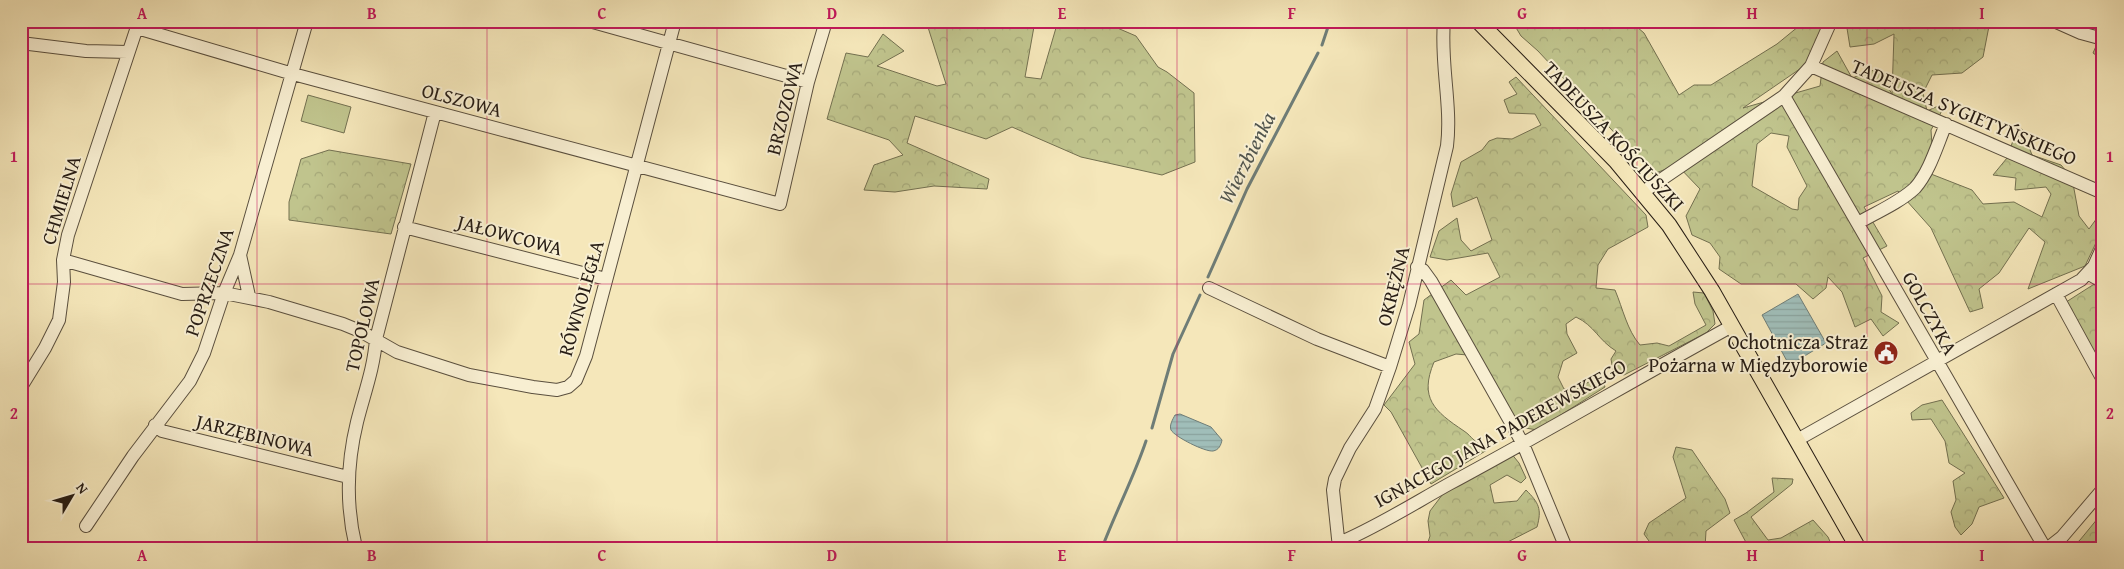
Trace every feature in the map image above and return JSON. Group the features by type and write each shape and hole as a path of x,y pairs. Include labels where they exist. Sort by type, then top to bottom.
{"main road":[{"name":"TADEUSZA KOŚCIUSZKI","path":"1478,21 1643,192 1691,257 1858,548"}],"street":[{"name":"POPRZECZNA","path":"86,526 155,425 190,381 204,353 224,293 240,255 307,21"},
{"path":"589,21 808,82"},
{"name":"RÓWNOLEGŁA","path":"63,260 182,294 224,293 249,296 342,324 397,352 469,374 533,388 557,390 568,387 576,380 586,356 675,21"},
{"name":"BRZOZOWA","path":"780,204 808,82 826,21"},
{"name":"OKRĘŻNA","path":"1339,545 1333,490 1335,479 1350,448 1375,409 1390,367 1409,305 1447,146 1449,128 1443,49 1444,21"},
{"path":"1643,192 1784,96 1811,66 1831,21"},
{"path":"2054,21 2103,39"},
{"name":"OLSZOWA","path":"138,24 293,74 780,204"},
{"name":"CHMIELNA","path":"21,387 60,320 64,282 63,260 68,235 138,24"},
{"path":"21,43 86,51 128,52"},
{"name":"TADEUSZA SYGIETYŃSKIEGO","path":"1811,66 2103,192"},
{"name":"GOLCZYKA","path":"1784,96 2046,548"},
{"name":"TOPOLOWA","path":"356,548 348,477 357,424 374,360 376,340 404,227 435,112"},
{"path":"1858,223 1900,199 1915,187 1925,173 1946,124"},
{"name":"JAŁOWCOWA","path":"404,227 606,279"},
{"path":"1797,440 2089,274 2103,246"},
{"path":"240,255 249,296"},
{"path":"1417,267 1423,270 1431,281 1523,444 1566,548"},
{"path":"2089,274 2103,282"},
{"path":"1209,288 1317,339 1390,367"},
{"path":"2056,294 2103,380"},
{"name":"IGNACEGO JANA PADEREWSKIEGO","path":"1339,545 1732,326"},
{"name":"JARZĘBINOWA","path":"155,425 162,431 348,477"},
{"path":"2046,548 2062,537 2103,488"}],"green space":[{"path":"926,21 1035,21 1025,77 1041,79 1058,21 1101,21 1136,36 1158,67 1194,93 1195,162 1162,175 1081,157 1012,127 986,139 915,116 907,143 989,179 987,189 934,186 895,192 864,190 874,165 903,155 889,140 827,119 846,53 868,57 883,34 904,51 877,66 937,86 946,84"},
{"path":"1512,21 1571,21 1577,25 1583,21 1630,21 1644,33 1679,95 1694,85 1711,85 1777,44 1799,26 1800,21 1829,21 1810,62 1743,108 1820,86 1823,62 1837,51 1852,78 1877,69 1892,94 1894,34 1874,44 1850,47 1846,22 1848,21 1990,21 1983,57 1962,73 1932,75 1923,93 1927,111 1947,102 1931,130 1933,161 1931,174 1972,190 1983,204 2014,202 2042,217 2051,194 2046,187 2015,190 2016,178 1993,175 2007,158 2017,129 2022,129 2032,155 2061,165 2072,178 2079,216 2089,229 2097,218 2103,222 2103,228 2085,266 2028,289 2045,242 2029,228 1999,273 1979,289 1983,308 1970,312 1931,228 1898,191 1864,207 1887,246 1863,258 1882,296 1881,312 1899,323 1883,336 1871,319 1855,327 1842,292 1828,277 1826,288 1813,299 1796,284 1741,284 1719,269 1720,257 1710,243 1692,235 1686,216 1700,189 1677,165 1653,174 1538,51 1521,36","holes":["1771,133 1789,136 1787,147 1807,186 1799,198 1798,210 1792,209 1752,186 1757,144"]},
{"path":"2071,21 2103,21 2103,60 2093,53 2101,35 2072,26"},
{"path":"1516,77 1646,215 1648,227 1608,249 1598,265 1596,288 1615,290 1628,326 1640,345 1657,343 1669,346 1706,325 1695,304 1693,292 1704,293 1713,311 1715,324 1706,333 1624,375 1613,371 1611,359 1616,351 1588,325 1576,317 1566,324 1567,334 1577,353 1563,361 1558,377 1564,389 1573,391 1601,375 1605,387 1537,430 1520,427 1479,356 1456,354 1434,362 1428,385 1432,402 1445,417 1475,441 1485,445 1487,450 1431,484 1391,412 1384,405 1415,364 1409,342 1419,334 1424,300 1451,280 1466,295 1500,277 1488,253 1447,260 1430,257 1439,231 1457,218 1461,240 1471,251 1492,240 1477,197 1453,207 1451,194 1461,162 1482,150 1489,141 1497,138 1512,139 1541,125 1535,114 1509,113 1504,100 1517,94 1509,82"},
{"path":"308,95 351,107 344,133 301,121"},
{"path":"329,150 411,164 391,234 289,220 289,202 301,159"},
{"path":"2099,281 2103,283 2103,377 2063,304"},
{"path":"1942,400 2004,498 1979,507 1972,524 1961,535 1955,527 1951,512 1956,500 1953,481 1965,473 1949,463 1945,441 1931,419 1912,420 1911,413 1922,405"},
{"path":"1676,447 1692,450 1725,499 1730,513 1706,531 1705,548 1678,548 1675,544 1665,548 1654,548 1644,534 1649,523 1686,498 1673,457"},
{"path":"1510,452 1519,463 1526,478 1521,483 1507,475 1490,485 1494,503 1517,501 1526,490 1537,503 1539,515 1537,527 1496,548 1426,548 1430,536 1428,521 1430,511 1452,482"},
{"path":"1772,478 1793,479 1792,484 1751,517 1768,540 1781,538 1813,520 1828,537 1833,548 1749,548 1734,520 1774,492"},
{"path":"2103,512 2103,548 2071,548 2080,540"}],"water":[{"path":"1798,294 1826,343 1793,363 1788,363 1762,315"},
{"path":"1180,414 1211,427 1222,440 1218,448 1209,451 1197,447 1174,433 1171,430 1172,422 1175,415"}],"waterway":[{"name":"Wierzbienka","path":"1322,45 1328,27"},
{"name":"Wierzbienka","path":"1208,277 1247,189 1318,53"},
{"name":"Wierzbienka","path":"1152,428 1173,354 1200,295"},
{"name":"Wierzbienka","path":"1102,548 1146,441"}],"place":[{"name":"Ochotnicza Straż Pożarna w Międzyborowie","path":"1886,353"}]}
